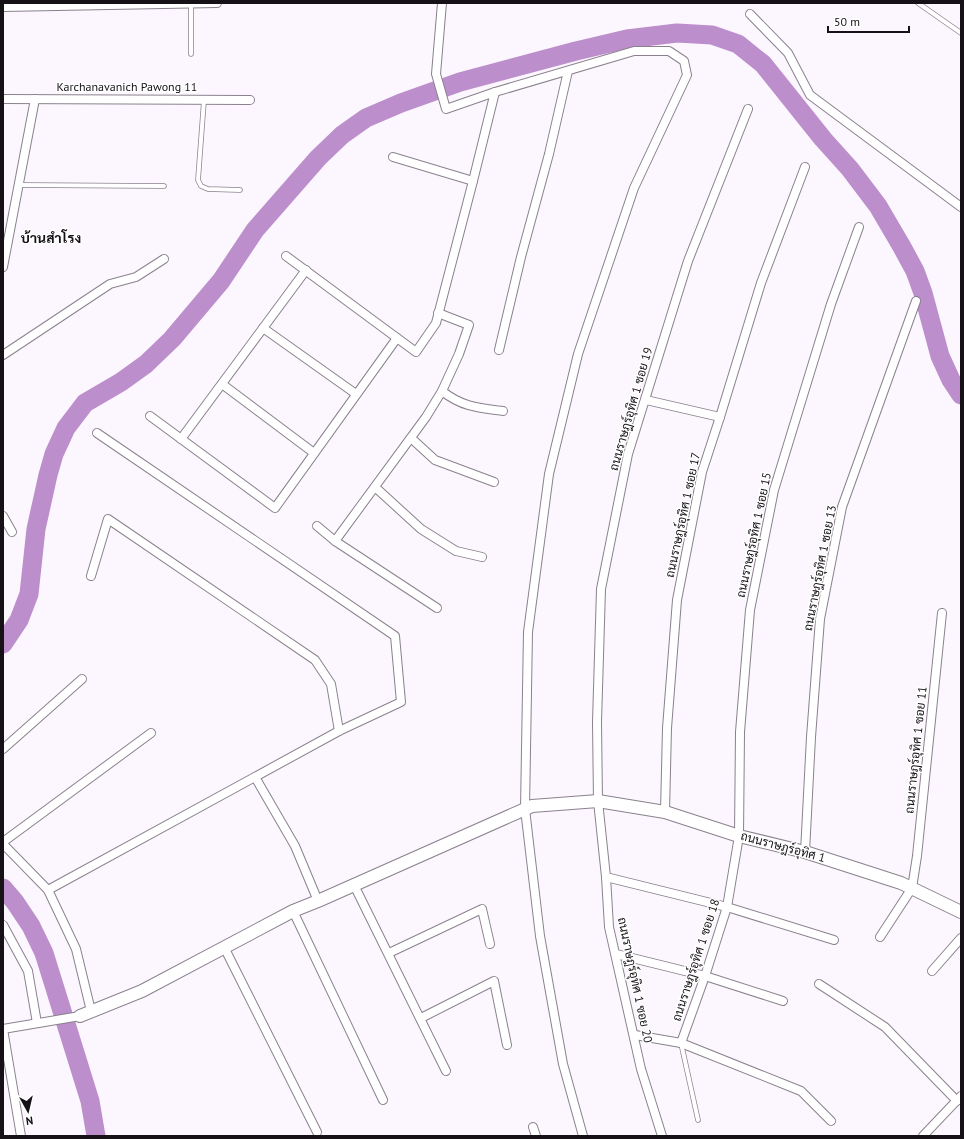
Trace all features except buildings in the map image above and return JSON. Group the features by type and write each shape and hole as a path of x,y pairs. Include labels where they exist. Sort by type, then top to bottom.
{"street":[{"path":"3,7 85,4 217,3"},
{"path":"442,3 436,74 446,109 495,92 634,51 669,51 684,61 687,75 634,188 578,354 549,474 528,632 525,809 541,944 563,1064 583,1136"},
{"path":"750,14 788,53 810,95 961,207"},
{"path":"499,350 521,257 549,154 568,70"},
{"path":"286,256 416,352 436,323 495,92"},
{"name":"Karchanavanich Pawong 11","path":"3,99 250,100"},
{"path":"3,267 6,238 19,185 35,99"},
{"name":"ถนนราษฎร์อุทิศ 1 ซอย 19","path":"598,802 597,722 601,589 628,454 646,400 688,260 748,109"},
{"path":"393,157 473,180"},
{"name":"ถนนราษฎร์อุทิศ 1 ซอย 17","path":"665,812 667,728 677,600 702,472 761,283 805,167"},
{"name":"ถนนราษฎร์อุทิศ 1 ซอย 15","path":"739,836 740,732 750,610 766,527 774,490 832,304 859,227"},
{"path":"3,355 110,284 136,277 164,259"},
{"path":"181,439 306,270"},
{"name":"ถนนราษฎร์อุทิศ 1 ซอย 13","path":"805,852 811,737 820,619 842,507 916,301"},
{"path":"335,541 426,417 442,391 459,354 469,325 438,313"},
{"path":"264,328 356,394"},
{"path":"150,416 274,508 397,338"},
{"path":"222,384 314,453"},
{"path":"442,391 452,399 474,408 503,411"},
{"path":"646,400 720,417"},
{"path":"48,890 339,732 401,702 395,636 97,433"},
{"path":"411,438 435,460 494,482"},
{"path":"375,487 421,529 456,550 482,557"},
{"path":"3,516 12,532"},
{"path":"91,576 108,519 314,660 331,684 339,732"},
{"path":"317,526 335,541 437,608"},
{"name":"ถนนราษฎร์อุทิศ 1 ซอย 11","path":"912,888 917,856 942,613"},
{"path":"3,749 82,680"},
{"path":"21,1136 3,1029 86,1013 76,949 48,890 3,843 150,733"},
{"path":"255,777 295,846 318,902"},
{"name":"ถนนราษฎร์อุทิศ 1","path":"86,1013 142,990 293,911 318,902 532,806 598,802 665,812 739,836 805,852 901,883 961,912"},
{"name":"ถนนราษฎร์อุทิศ 1 ซอย 20","path":"598,802 606,877 609,927 642,1069 662,1136"},
{"name":"ถนนราษฎร์อุทิศ 1 ซอย 18","path":"681,1043 705,976 727,907 739,836"},
{"path":"606,877 727,907 834,940"},
{"path":"354,885 389,953 446,1071"},
{"path":"880,938 912,888"},
{"path":"389,953 482,909 490,944"},
{"path":"293,911 383,1100"},
{"path":"3,925 28,971 37,1023"},
{"path":"932,971 961,938"},
{"path":"224,947 317,1132"},
{"path":"616,954 705,976 783,1001"},
{"path":"420,1018 494,981 507,1045"},
{"path":"819,984 885,1027 959,1099 923,1136"},
{"path":"635,1036 681,1043 801,1091 831,1121"},
{"path":"533,1127 536,1136"}],"lane":[{"path":"191,3 191,54"},
{"path":"918,3 961,34"},
{"path":"204,100 198,180 201,186 208,189 240,190"},
{"path":"19,185 164,186"},
{"path":"681,1043 698,1120"}],"waterway":[{"path":"3,644 19,620 29,594 36,529 48,475 54,454 66,428 85,403 121,382 146,364 172,339 221,281 255,230 318,158 342,135 366,118 401,103 460,82 576,51 627,39 677,33 712,35 738,44 763,64 823,139 850,169 878,206 915,271 923,293 940,356 951,380 961,395"},
{"path":"3,888 15,902 31,926 44,953 90,1101 96,1136"}],"district":[{"name":"บ้านสำโรง","path":"51,238"}]}
